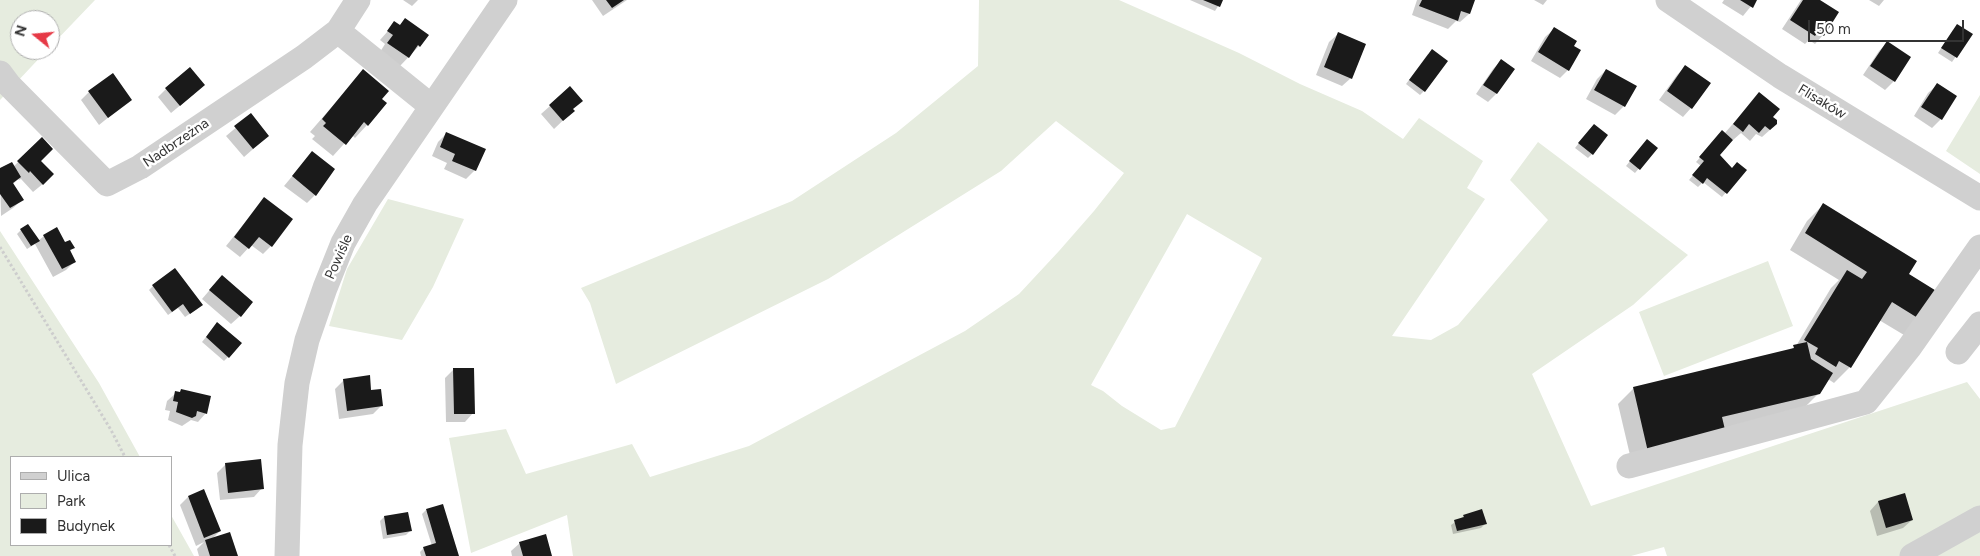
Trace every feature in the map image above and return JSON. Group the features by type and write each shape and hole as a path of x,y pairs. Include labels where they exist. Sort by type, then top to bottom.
{"street":[{"name":"Nadbrzeżna","path":"0,73 9,85 107,184 140,167 304,57 338,30 358,0"},
{"name":"Powiśle","path":"287,556 290,445 297,384 307,340 325,288 344,243 365,204 505,0"},
{"name":"Flisaków","path":"1668,0 1780,76 1980,198"},
{"path":"338,30 432,106"},
{"path":"1629,466 1866,402 1909,348 1980,247"},
{"path":"1958,352 1980,324"},
{"path":"1912,556 1980,518"}],"path":[{"path":"0,247 111,430 124,456"}],"green space":[{"path":"0,0 95,0 60,37 60,10 10,10 10,60 38,60 0,100"},
{"path":"979,0 1119,0 1239,53 1300,84 1362,111 1403,139 1419,118 1483,161 1467,188 1485,199 1392,336 1431,340 1458,325 1548,220 1510,180 1538,142 1688,255 1633,305 1532,374 1591,506 1967,382 1980,399 1980,556 1667,556 1664,547 1631,556 573,556 567,515 471,553 449,438 506,429 526,474 632,444 650,477 749,446 965,331 1019,294 1094,211 1124,173 1056,121 1001,171 828,279 616,384 590,303 581,288 792,201 896,133 978,66","holes":["1187,214 1262,258 1175,427 1161,430 1091,385"]},
{"path":"1980,95 1980,174 1946,151"},
{"path":"388,199 464,219 433,287 402,340 329,326 347,269"},
{"path":"0,231 99,383 139,456 10,456 10,546 172,546 172,517 194,556 0,556"},
{"path":"1768,261 1793,326 1664,376 1639,312"}],"building":[{"path":"606,0 624,0 612,8"},
{"path":"1203,0 1223,0 1220,7"},
{"path":"1422,0 1475,0 1470,14 1461,11 1458,21 1419,6"},
{"path":"1740,0 1757,0 1753,8"},
{"path":"1803,0 1820,0 1839,12 1824,36 1818,32 1815,36 1790,20"},
{"path":"405,18 429,35 420,47 418,45 409,58 387,43 393,35 387,31 394,21 400,25"},
{"path":"1957,24 1973,34 1957,58 1941,48"},
{"path":"1554,27 1577,41 1574,46 1581,50 1569,71 1538,52"},
{"path":"1338,32 1366,44 1352,79 1324,67"},
{"path":"1887,41 1911,57 1895,82 1870,66"},
{"path":"1432,49 1448,61 1425,92 1409,80"},
{"path":"1501,59 1515,69 1497,94 1483,85"},
{"path":"1685,65 1711,83 1692,109 1667,91"},
{"path":"190,67 205,85 180,106 165,88"},
{"path":"363,69 389,91 382,99 387,103 368,126 364,122 346,145 323,126 326,123 322,119"},
{"path":"1606,69 1637,86 1625,107 1594,90"},
{"path":"113,73 132,100 108,118 88,91"},
{"path":"1937,83 1957,96 1942,120 1921,107"},
{"path":"570,86 583,101 563,121 549,105"},
{"path":"1759,92 1780,109 1773,117 1777,120 1777,124 1770,130 1765,126 1759,133 1749,124 1743,132 1733,124"},
{"path":"251,113 269,136 253,149 234,126"},
{"path":"1594,124 1608,135 1593,155 1578,143"},
{"path":"1722,130 1733,140 1720,155 1732,168 1737,162 1747,170 1727,194 1707,178 1703,184 1692,175 1704,161 1699,157"},
{"path":"446,132 486,149 476,171 452,161 455,154 440,147"},
{"path":"42,137 53,149 41,161 54,174 43,185 17,161"},
{"path":"1647,139 1658,148 1640,170 1629,161"},
{"path":"312,151 335,169 316,196 292,176"},
{"path":"12,162 21,177 13,183 24,200 10,208 0,194 0,168"},
{"path":"264,197 293,219 272,247 259,237 249,249 234,237"},
{"path":"1823,203 1917,261 1909,274 1938,292 1921,320 1892,302 1851,368 1839,361 1836,367 1815,354 1818,348 1804,340 1847,270 1862,279 1867,272 1805,233"},
{"path":"28,224 40,241 31,246 20,229"},
{"path":"57,227 65,242 70,240 75,248 70,250 76,262 62,269 43,235"},
{"path":"175,268 203,305 190,314 183,304 172,312 152,285"},
{"path":"222,275 253,302 241,317 209,290"},
{"path":"217,322 242,343 229,358 206,337"},
{"path":"1807,342 1811,359 1833,373 1820,394 1722,417 1726,434 1648,452 1633,387 1794,348 1793,345"},
{"path":"453,368 474,368 475,414 454,414"},
{"path":"370,375 371,390 381,389 383,406 347,411 343,379"},
{"path":"181,389 211,396 207,414 197,411 196,416 192,418 176,412 178,402 173,401 175,391 180,392"},
{"path":"261,459 264,489 228,493 225,463"},
{"path":"204,489 221,531 204,538 188,496"},
{"path":"1905,493 1913,520 1886,528 1878,501"},
{"path":"443,504 459,556 426,556 423,547 436,543 426,509"},
{"path":"1482,509 1487,524 1457,531 1454,520"},
{"path":"408,512 412,531 387,535 384,516"},
{"path":"230,532 238,556 210,556 205,540"},
{"path":"546,534 552,556 523,556 519,542"}]}
